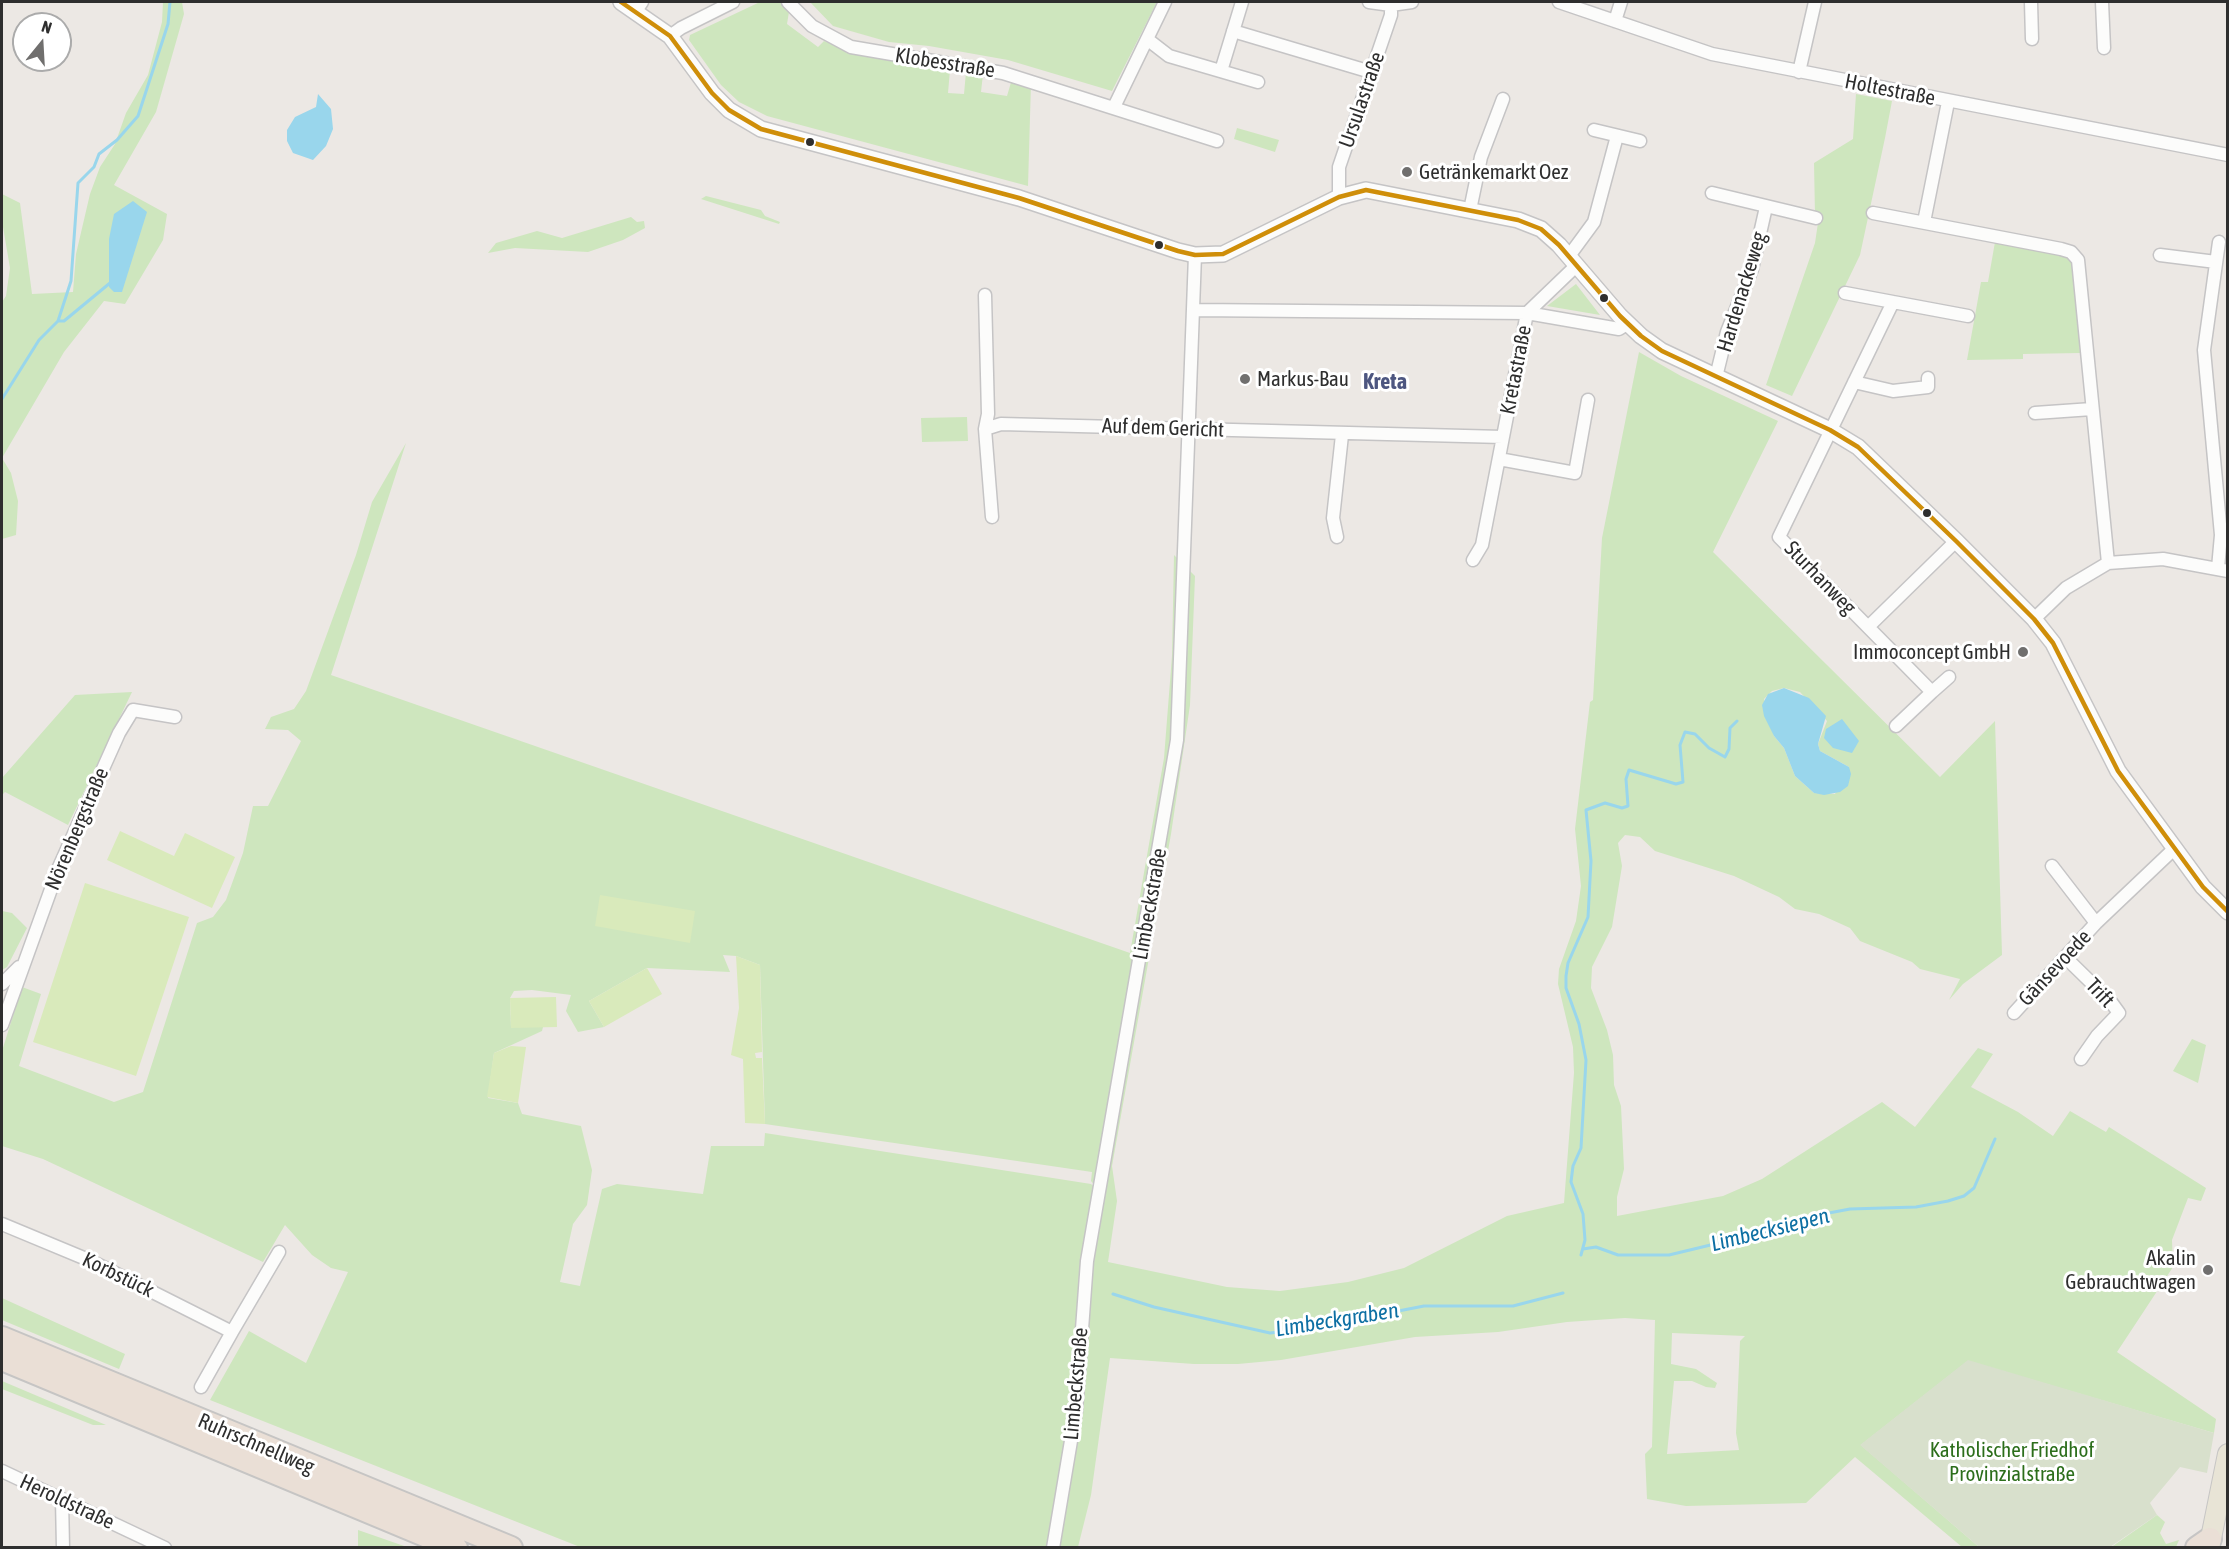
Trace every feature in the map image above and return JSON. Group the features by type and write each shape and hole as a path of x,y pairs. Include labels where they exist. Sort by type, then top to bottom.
{"highway":[{"name":"Ruhrschnellweg","path":"2,1338 511,1548"},
{"name":"Ruhrschnellweg","path":"2,1359 456,1548"}],"main road":[{"path":"2206,1545 2228,1454"}],"street":[{"path":"621,2 639,6 670,36 712,93 729,110 761,129 1019,198 1195,255 1211,256 1233,251 1339,197 1358,190 1381,191 1529,223 1550,236 1627,324 1662,351 1830,430 1858,447 1956,541 2034,619 2053,643 2072,676 2118,771 2203,886 2228,912"},
{"path":"670,36 681,27 733,2"},
{"name":"Klobesstraße","path":"788,2 812,26 851,47 1003,72 1217,141"},
{"path":"1114,107 1165,2"},
{"path":"1221,72 1242,2"},
{"path":"1370,2 1391,5 1412,2"},
{"name":"Holtestraße","path":"1559,2 1712,54 2228,155"},
{"path":"1615,21 1621,2"},
{"path":"1799,72 1815,2"},
{"path":"2031,2 2032,39"},
{"path":"2102,2 2104,48"},
{"name":"Ursulastraße","path":"1339,197 1340,167 1391,15 1391,5"},
{"path":"1233,31 1371,72"},
{"path":"1148,39 1169,56 1258,82"},
{"path":"1470,210 1481,157 1503,99"},
{"path":"1924,222 1948,102"},
{"path":"1594,130 1640,141"},
{"name":"Kretastraße","path":"1473,560 1482,545 1527,313 1573,260 1594,222 1617,136"},
{"name":"Hardenackeweg","path":"1712,193 1816,218"},
{"name":"Hardenackeweg","path":"1716,377 1727,332 1752,269 1766,207"},
{"path":"1873,213 2071,252 2078,260 2081,269 2092,409 2108,563"},
{"path":"2034,619 2072,584 2108,563 2163,559 2223,570 2204,350 2219,242"},
{"name":"Limbeckstraße","path":"1053,1548 1076,1411 1087,1261 1176,750 1181,701 1195,255"},
{"path":"2160,255 2217,262"},
{"path":"1845,293 1968,316"},
{"path":"985,295 988,414 985,429 992,517"},
{"path":"1830,430 1893,302"},
{"path":"1194,310 1527,313 1619,329 1627,324"},
{"path":"1854,382 1893,391 1928,387 1928,378"},
{"path":"1499,459 1575,473 1588,400"},
{"path":"2035,413 2092,409"},
{"name":"Auf dem Gericht","path":"985,429 1001,424 1342,435 1503,437"},
{"name":"Sturhanweg","path":"1830,430 1779,537 1932,692"},
{"path":"1337,537 1333,518 1342,435"},
{"name":"Sturhanweg","path":"1868,627 1956,541"},
{"path":"1896,726 1949,677"},
{"name":"Nörenbergstraße","path":"2,984 22,964 59,867 119,733 133,710 175,717"},
{"name":"Gänsevoede","path":"2014,1013 2096,923 2175,848"},
{"name":"Gänsevoede","path":"2052,867 2096,923"},
{"name":"Trift","path":"2065,957 2111,1002 2119,1013 2081,1059"},
{"path":"2,1024 22,964"},
{"name":"Korbstück","path":"2,1224 91,1260 232,1332"},
{"path":"201,1387 279,1252"},
{"name":"Heroldstraße","path":"2,1471 165,1548"},
{"path":"62,1500 63,1548"}],"green space":[{"path":"163,2 182,2 184,14 156,112 114,185 167,214 163,240 125,304 104,301 64,352 2,458 2,302 6,296 10,268 2,221 2,194 20,203 32,294 73,292 76,254 90,194 100,167 115,144 126,113 148,75 162,22"},
{"path":"760,2 780,2 789,12 787,24 818,47 824,41 858,55 950,70 948,93 964,94 966,72 983,74 981,92 1007,96 1012,79 1031,83 1028,186 767,116 739,102 721,85 689,40 690,35"},
{"path":"810,2 1157,2 1112,91 1008,60 929,46 889,42 833,26"},
{"path":"1856,94 1892,101 1885,138 1860,255 1792,396 1766,385 1815,243 1819,216 1815,215 1814,163 1853,139"},
{"path":"1237,128 1279,140 1275,152 1234,139"},
{"path":"706,196 761,210 765,216 780,222 779,224 701,199"},
{"path":"631,217 637,222 644,221 645,228 623,240 588,252 515,248 488,253 496,243 537,231 562,238"},
{"path":"1995,242 2069,255 2075,262 2080,353 2023,354 2023,359 1967,360 1981,282 1988,282"},
{"path":"1576,284 1600,315 1547,306"},
{"path":"1639,352 1681,376 1778,421 1713,552 1940,777 1995,721 2002,955 1963,984 1949,1000 1960,979 1920,969 1912,962 1860,941 1850,928 1819,914 1795,909 1779,897 1734,876 1655,851 1640,837 1625,835 1618,843 1622,866 1612,927 1592,967 1591,988 1607,1030 1613,1055 1614,1085 1621,1106 1624,1169 1617,1197 1617,1216 1723,1196 1762,1179 1882,1102 1915,1127 1978,1048 1993,1054 1971,1087 2018,1112 2053,1136 2070,1111 2106,1132 2109,1127 2206,1188 2201,1201 2188,1198 2172,1240 2173,1267 2117,1352 2216,1419 2214,1433 1968,1361 1861,1445 1979,1547 1962,1547 1855,1457 1806,1503 1686,1506 1647,1499 1645,1454 1652,1447 1655,1320 1625,1318 1567,1322 1498,1332 1415,1337 1281,1360 1238,1364 1194,1364 1110,1358 1091,1495 1078,1547 580,1547 210,1400 249,1331 306,1363 348,1272 331,1268 312,1255 285,1225 263,1262 43,1159 2,1146 2,1051 22,987 41,994 19,1066 114,1102 143,1092 197,923 213,917 226,900 243,853 253,806 268,806 301,741 288,730 265,729 271,717 294,709 306,691 356,555 372,502 406,443 331,675 1130,953 1164,758 1172,656 1174,555 1195,576 1190,705 1171,834 1112,1166 1117,1201 1108,1262 1227,1287 1280,1291 1348,1282 1404,1268 1507,1216 1564,1203 1574,1073 1573,1047 1558,984 1559,969 1576,921 1581,886 1575,829 1590,702 1593,700 1602,538","holes":["1784,688 1800,692 1827,721 1818,744 1820,751 1849,767 1835,794 1814,793 1795,776 1784,748 1774,736 1764,699 1772,691","723,955 736,956 760,965 765,1124 1092,1172 1091,1181 1102,1194 1091,1184 765,1133 764,1146 711,1146 703,1194 617,1184 602,1189 580,1286 560,1282 573,1224 587,1205 592,1170 581,1126 522,1114 518,1103 488,1098 494,1053 542,1031 543,1027 511,1027 510,998 514,991 532,990 571,995 566,1011 578,1032 604,1027 589,1001 647,968 730,972","1672,1333 1745,1336 1740,1341 1736,1433 1739,1450 1667,1454 1674,1381 1692,1381 1715,1388 1717,1383 1696,1369 1671,1364"]},
{"path":"967,417 968,441 922,442 921,418"},
{"path":"2,458 11,473 18,501 16,535 2,539"},
{"path":"132,692 68,825 5,792 2,795 2,778 75,695"},
{"path":"120,831 174,856 185,833 235,857 212,908 107,860"},
{"path":"85,883 189,917 136,1076 33,1042"},
{"path":"600,895 695,911 690,943 595,926"},
{"path":"2,911 12,913 27,928 7,967 2,970"},
{"path":"736,956 760,965 762,1052 755,1053 756,1058 762,1058 765,1124 745,1123 743,1059 731,1055 739,1008"},
{"path":"647,968 662,994 604,1027 589,1001"},
{"path":"556,997 557,1027 511,1028 510,998"},
{"path":"2192,1039 2206,1045 2198,1083 2173,1071"},
{"path":"511,1046 526,1047 518,1103 487,1097 494,1053"},
{"path":"2,1298 125,1354 119,1369 2,1320"},
{"name":"Katholischer Friedhof Provinzialstraße","path":"1968,1360 2214,1433 2207,1473 2180,1467 2150,1503 2157,1515 2110,1547 1979,1547 1860,1445"},
{"path":"2,1381 106,1425 93,1425 2,1389"},
{"path":"2157,1515 2165,1522 2160,1533 2166,1544 2179,1540 2176,1547 2110,1548"},
{"path":"358,1530 407,1547 358,1547"}],"water":[{"path":"318,94 331,109 333,129 326,146 313,160 293,153 287,141 287,130 295,117 316,107"},
{"path":"133,201 147,212 122,292 114,292 109,287 109,239 114,214"},
{"path":"1784,688 1809,698 1826,716 1818,744 1820,751 1849,767 1851,774 1848,786 1840,792 1824,795 1814,793 1795,776 1784,748 1774,736 1764,716 1762,705 1768,694"},
{"path":"1842,719 1859,741 1852,753 1833,748 1824,738 1826,729"}],"waterway":[{"path":"2,399 39,340 58,321 71,281 78,183 94,167 99,154 117,140 138,116 168,24 170,2"},
{"path":"58,321 64,321 110,283"},
{"name":"Limbeckgraben","path":"1581,1255 1585,1240 1583,1214 1571,1182 1573,1166 1581,1148 1586,1060 1579,1024 1566,988 1566,976 1568,963 1588,917 1591,861 1586,810 1605,803 1622,808 1628,806 1626,779 1629,770 1676,784 1683,782 1680,745 1685,732 1695,734 1709,748 1725,757 1729,749 1730,728 1737,721"},
{"name":"Limbecksiepen","path":"1583,1249 1596,1247 1618,1255 1669,1255 1777,1229 1813,1216 1850,1209 1916,1207 1948,1201 1964,1196 1974,1188 1995,1139"},
{"name":"Limbeckgraben","path":"1113,1294 1154,1307 1270,1333 1306,1329 1424,1306 1513,1306 1563,1293"}],"transit line":[{"path":"621,2 670,36 712,93 729,110 761,129 1019,198 1178,251 1195,255 1223,254 1339,197 1366,190 1518,220 1541,229 1559,245 1620,316 1641,336 1662,351 1830,430 1858,447 1956,541 2034,619 2053,643 2118,771 2203,887 2228,912"}],"place":[{"name":"Getränkemarkt Oez","path":"1407,172"},
{"name":"Markus-Bau","path":"1245,379"},
{"name":"Immoconcept GmbH","path":"2023,652"},
{"name":"Akalin Gebrauchtwagen","path":"2208,1270"}],"district":[{"name":"Kreta","path":"1385,382"}]}
